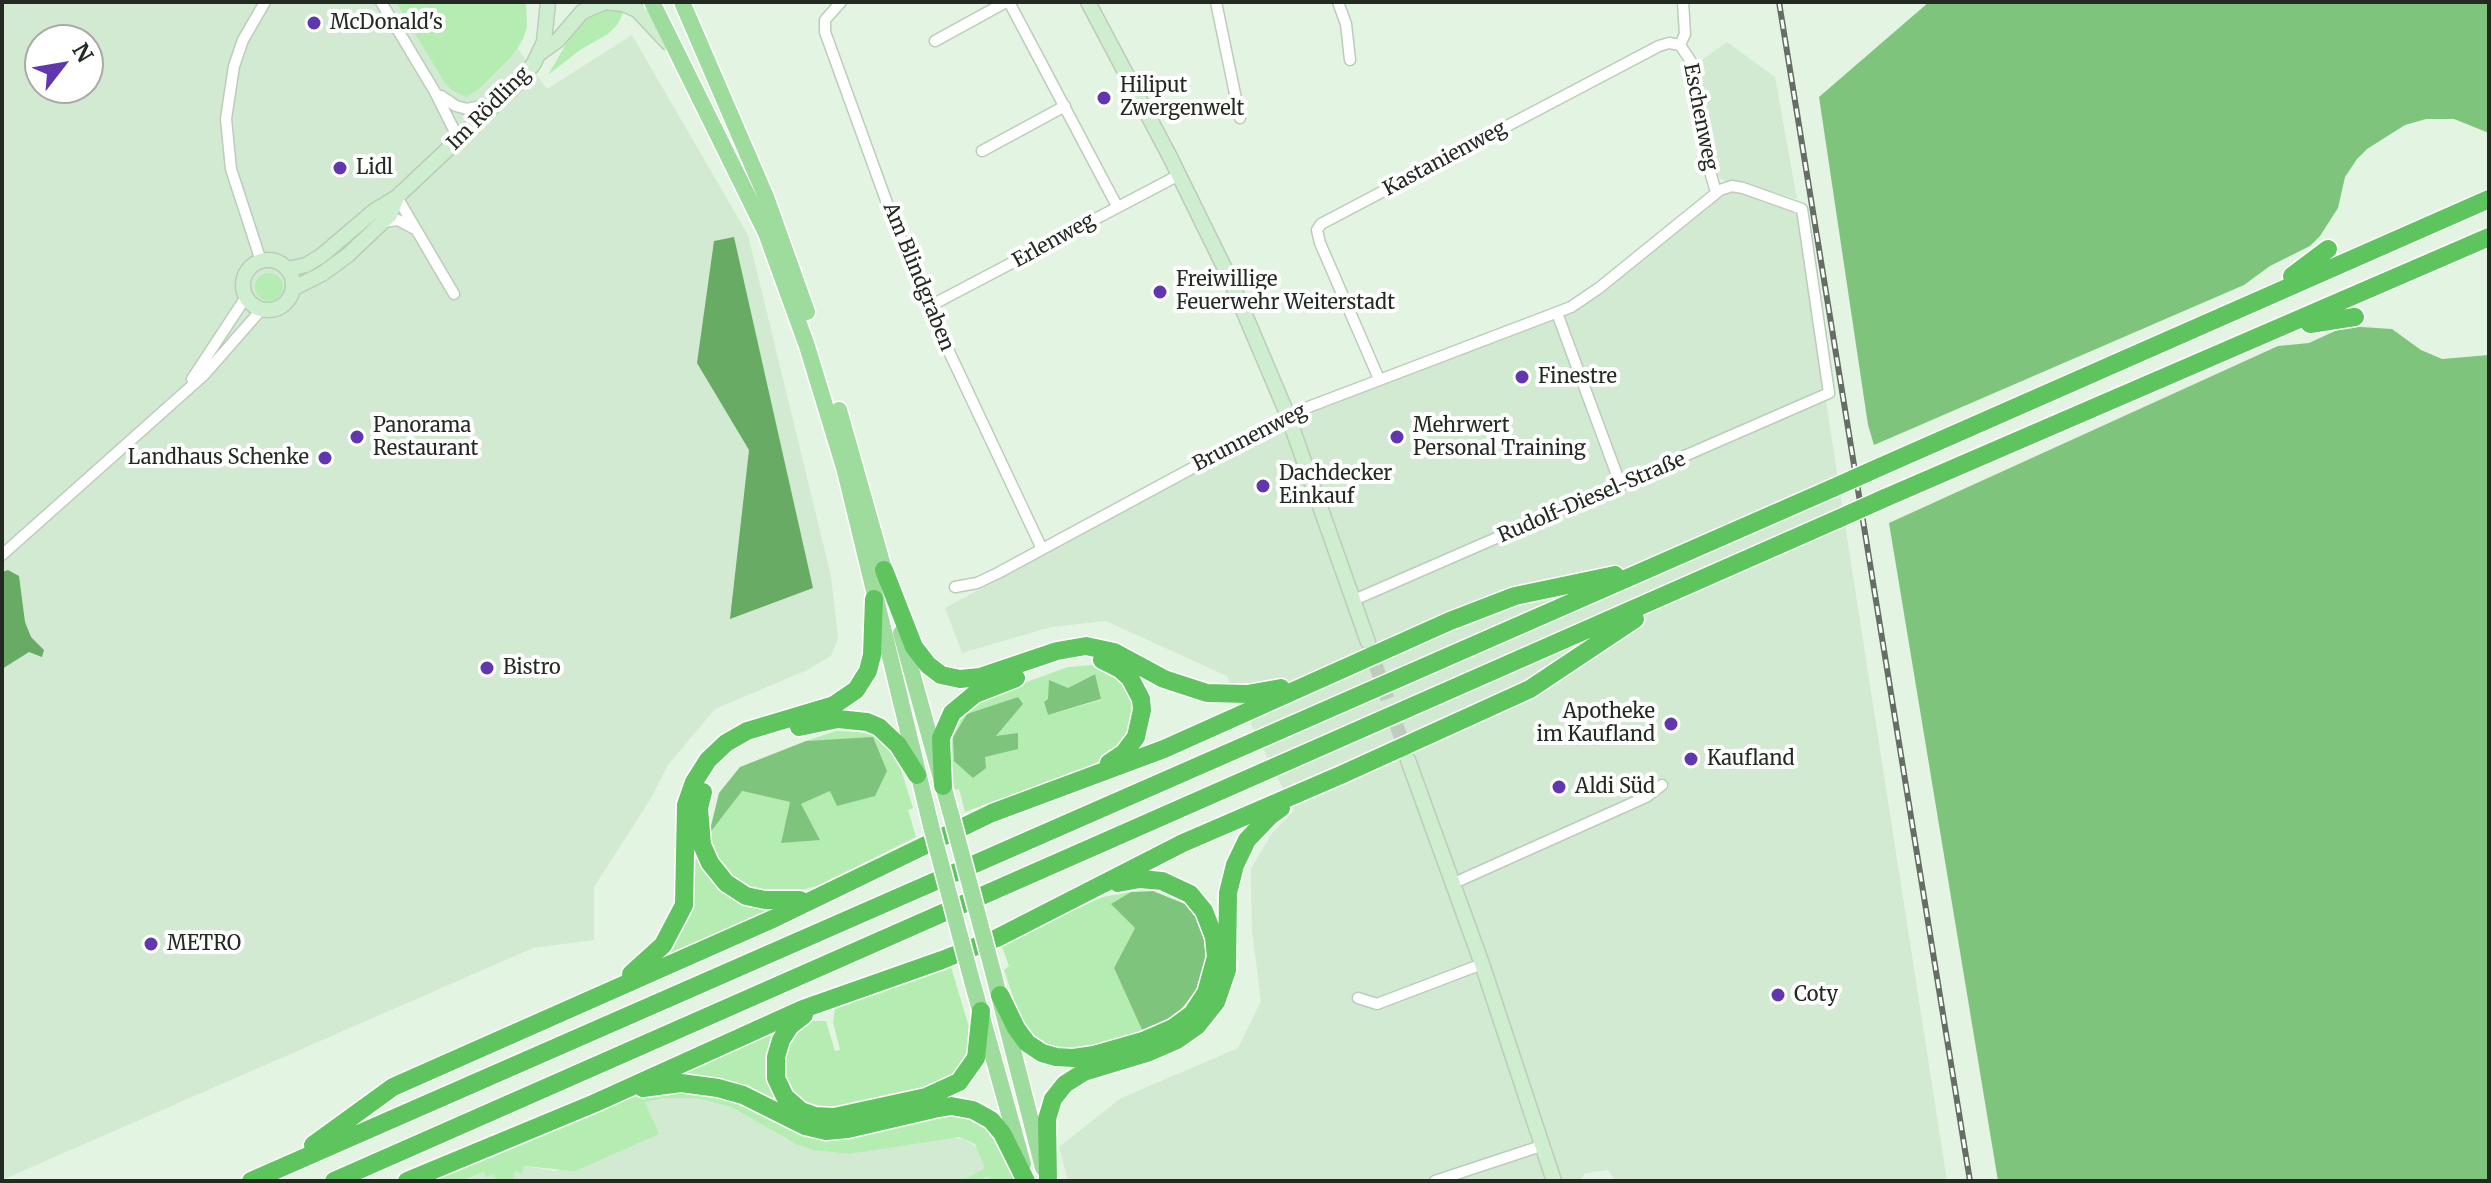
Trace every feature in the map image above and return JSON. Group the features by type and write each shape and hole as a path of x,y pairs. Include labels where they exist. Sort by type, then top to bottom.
{"highway":[{"path":"251,1181 2489,199"},
{"path":"334,1181 1885,498 2489,237"},
{"path":"2242,307 2312,263 2328,249"},
{"path":"2276,330 2355,317"},
{"path":"289,1164 393,1087 823,895 992,813 1164,749 1450,621 1515,596 1649,569"},
{"path":"884,570 918,653 934,670 951,678 980,677 1057,651 1086,646 1114,652 1188,689 1227,695 1274,690 1341,670"},
{"path":"407,1181 471,1157 803,1009 973,948 1183,843 1530,689 1679,590"},
{"path":"592,999 641,967 673,931 684,905 686,805 694,782 708,760 726,743 747,731 834,705 856,690 868,671 872,655 874,599"},
{"path":"943,786 941,738 952,713 967,699 1069,660 1085,658 1111,663 1130,678 1136,688 1142,710 1140,728 1131,746 1117,759 1061,787"},
{"path":"823,895 796,901 765,900 746,896 726,883 710,863 698,827 704,789 715,769 732,753 778,733 820,722 854,720 879,727 889,735 917,775"},
{"path":"1047,1181 1046,1130 1053,1099 1074,1078 1177,1040 1205,1017 1216,1002 1227,970 1228,893 1241,850 1270,816 1343,774"},
{"path":"1000,995 1027,1043 1042,1053 1073,1058 1094,1055 1162,1034 1183,1021 1200,1004 1211,981 1215,947 1204,911 1190,894 1162,881 1140,879 1077,896"},
{"path":"857,990 805,1015 790,1026 781,1040 776,1057 776,1078 785,1097 801,1111 825,1118 845,1117 948,1089 966,1075 976,1058 981,1011"},
{"path":"595,1103 658,1085 699,1084 743,1095 805,1126 826,1131 848,1129 934,1109 961,1107 982,1114 995,1125 1027,1181"}],"main road":[{"path":"652,2 774,250 835,438 917,775 1027,1181"},
{"path":"682,2 766,197 838,406 1000,995 1047,1181"}],"street":[{"path":"265,2 243,40 234,66 226,119 231,169 261,261 276,261 288,269 294,288"},
{"path":"381,2 435,92 454,130 454,145"},
{"name":"Im Rödling","path":"288,269 306,265 321,256 374,211 397,197 499,102 528,72 540,54 547,31 548,2"},
{"path":"540,54 558,40 582,12 605,2 623,4 637,10 674,49"},
{"name":"Am Blindgraben","path":"841,2 825,20 827,38 928,307 1042,549"},
{"path":"935,41 1008,2 1117,206"},
{"path":"1088,2 1229,277 1288,416 1368,642"},
{"path":"1216,2 1240,118"},
{"path":"1338,2 1346,24 1350,60"},
{"path":"1680,45 1685,34 1683,2"},
{"name":"Kastanienweg","path":"1379,379 1320,243 1317,230 1321,224 1659,46 1673,42 1680,45"},
{"name":"Eschenweg","path":"1680,45 1692,63 1716,192"},
{"path":"435,92 460,108 499,102"},
{"path":"982,151 1065,106"},
{"name":"Erlenweg","path":"928,307 1179,175"},
{"name":"Rudolf-Diesel-Straße","path":"1354,600 1829,393 1802,209 1743,188 1732,186 1716,192"},
{"name":"Brunnenweg","path":"955,587 987,579 1288,416 1557,313 1592,294 1716,192"},
{"path":"397,197 454,294"},
{"name":"Im Rödling","path":"2,555 213,366 261,310 276,310 282,306 294,288 337,264 384,222 397,197"},
{"path":"384,222 398,220 416,230"},
{"name":"Im Rödling","path":"183,392 235,317 246,297 244,279 251,268 261,261"},
{"path":"246,297 261,310"},
{"path":"1557,313 1621,486"},
{"path":"1408,760 1454,883 1554,1181"},
{"path":"1454,883 1646,797 1662,785"},
{"path":"1358,998 1377,1004 1482,964"},
{"path":"1435,1181 1541,1146"}],"shaded area":[{"path":"2,2 526,2 527,27 518,49 547,89 632,35 748,235 831,576 838,638 831,656 805,671 715,709 668,765 650,800 594,887 594,940 533,948 2,1180"},
{"path":"396,2 526,2 527,27 510,58 478,90 466,97 445,83"},
{"path":"1929,2 2489,2 2489,133 2454,119 2426,119 2405,125 2357,159 2345,177 2338,208 2310,246 2270,266 2244,285 1874,445 1868,425 1819,97"},
{"path":"603,8 624,10 618,24 548,75 579,22"},
{"path":"1727,42 1775,77 1797,199 1738,182 1728,183 1715,175 1696,64"},
{"path":"1726,192 1738,192 1772,202 1797,215 1947,1181 1615,1181 1608,1170 1585,1173 1580,1181 1068,1181 1059,1147 1121,1098 1238,1048 1261,1001 1252,931 1251,868 1273,832 1294,811 1227,676 1106,621 1051,627 962,653 945,608 1307,411 1555,318"},
{"path":"734,237 813,588 730,619 749,450 697,363 714,241"},
{"path":"269,273 279,277 283,287 279,297 269,301 259,297 255,287 259,277"},
{"path":"2346,326 2392,329 2421,350 2442,359 2489,355 2489,1181 1998,1181 1889,523 2278,346 2309,343"},
{"path":"8,570 19,576 25,622 31,637 44,650 42,657 29,652 2,669 2,572"},
{"path":"1093,665 1111,671 1126,684 1136,709 1135,726 1117,751 1092,765 965,812 959,789 955,790 950,772 949,734 955,720 982,698 1068,667","holes":["1094,674 1101,700 1048,715 1044,702","1018,697 1022,705 995,737 973,778 953,737 967,715"]},
{"path":"1095,674 1101,699 1048,715 1044,702 1048,699 1049,680 1068,688"},
{"path":"1018,697 1023,704 996,736 1018,733 1018,749 985,757 986,768 973,778 954,761 953,737 967,714"},
{"path":"836,731 877,736 898,760 913,808 908,810 916,837 818,886 788,893 760,893 738,883 721,864 709,834 741,791 790,802 781,843 801,804 830,791 873,738 806,741"},
{"path":"873,737 887,771 875,796 837,806 830,791 801,804 820,840 781,843 790,802 742,791 709,834 719,793 740,767 806,741"},
{"path":"691,851 696,851 741,900 769,911 665,956 663,952"},
{"path":"1153,891 1190,906 1202,927 1206,954 1199,987 1175,1017 1143,1032 1114,968 1135,928 1111,904 1131,892"},
{"path":"1131,892 1112,904 1135,928 1114,968 1143,1032 1093,1048 1071,1051 1050,1048 1035,1039 1022,1023 1004,970 1009,966 1002,947 1032,929 1103,897"},
{"path":"951,967 969,1027 967,1058 957,1075 939,1086 848,1109 807,1107 794,1094 786,1077 786,1053 795,1035 812,1021 826,1021 835,1051 840,1050 833,1022 835,1008"},
{"path":"783,1025 774,1043 794,1115 662,1079"},
{"path":"674,1090 725,1095 767,1113 969,1116 987,1126 1006,1151 1015,1181 990,1181 988,1176 977,1181 962,1181 985,1168 975,1144 959,1137 849,1154 812,1150 731,1107 696,1098 664,1098 645,1102 659,1134 575,1171 524,1166 522,1174 515,1171 513,1181 497,1181 493,1174 486,1177 484,1172 460,1181 424,1181 493,1157 625,1100"},
{"path":"696,1098 731,1107 812,1150 849,1154 947,1137 964,1139 979,1149 990,1181 460,1181 511,1163 522,1173 524,1166 555,1171 658,1134 644,1101"}],"tunnel":[{"path":"1369,646 1407,755"}],"railway":[{"path":"1779,2 1970,1181"}],"place":[{"name":"McDonald's","path":"314,23"},
{"name":"Hiliput Zwergenwelt","path":"1104,98"},
{"name":"Lidl","path":"340,168"},
{"name":"Freiwillige Feuerwehr Weiterstadt","path":"1160,292"},
{"name":"Finestre","path":"1522,377"},
{"name":"Panorama Restaurant","path":"357,437"},
{"name":"Mehrwert Personal Training","path":"1397,437"},
{"name":"Landhaus Schenke","path":"325,458"},
{"name":"Dachdecker Einkauf","path":"1263,486"},
{"name":"Bistro","path":"487,668"},
{"name":"Apotheke im Kaufland","path":"1671,724"},
{"name":"Kaufland","path":"1691,759"},
{"name":"Aldi Süd","path":"1559,787"},
{"name":"METRO","path":"151,944"},
{"name":"Coty","path":"1778,995"}]}
